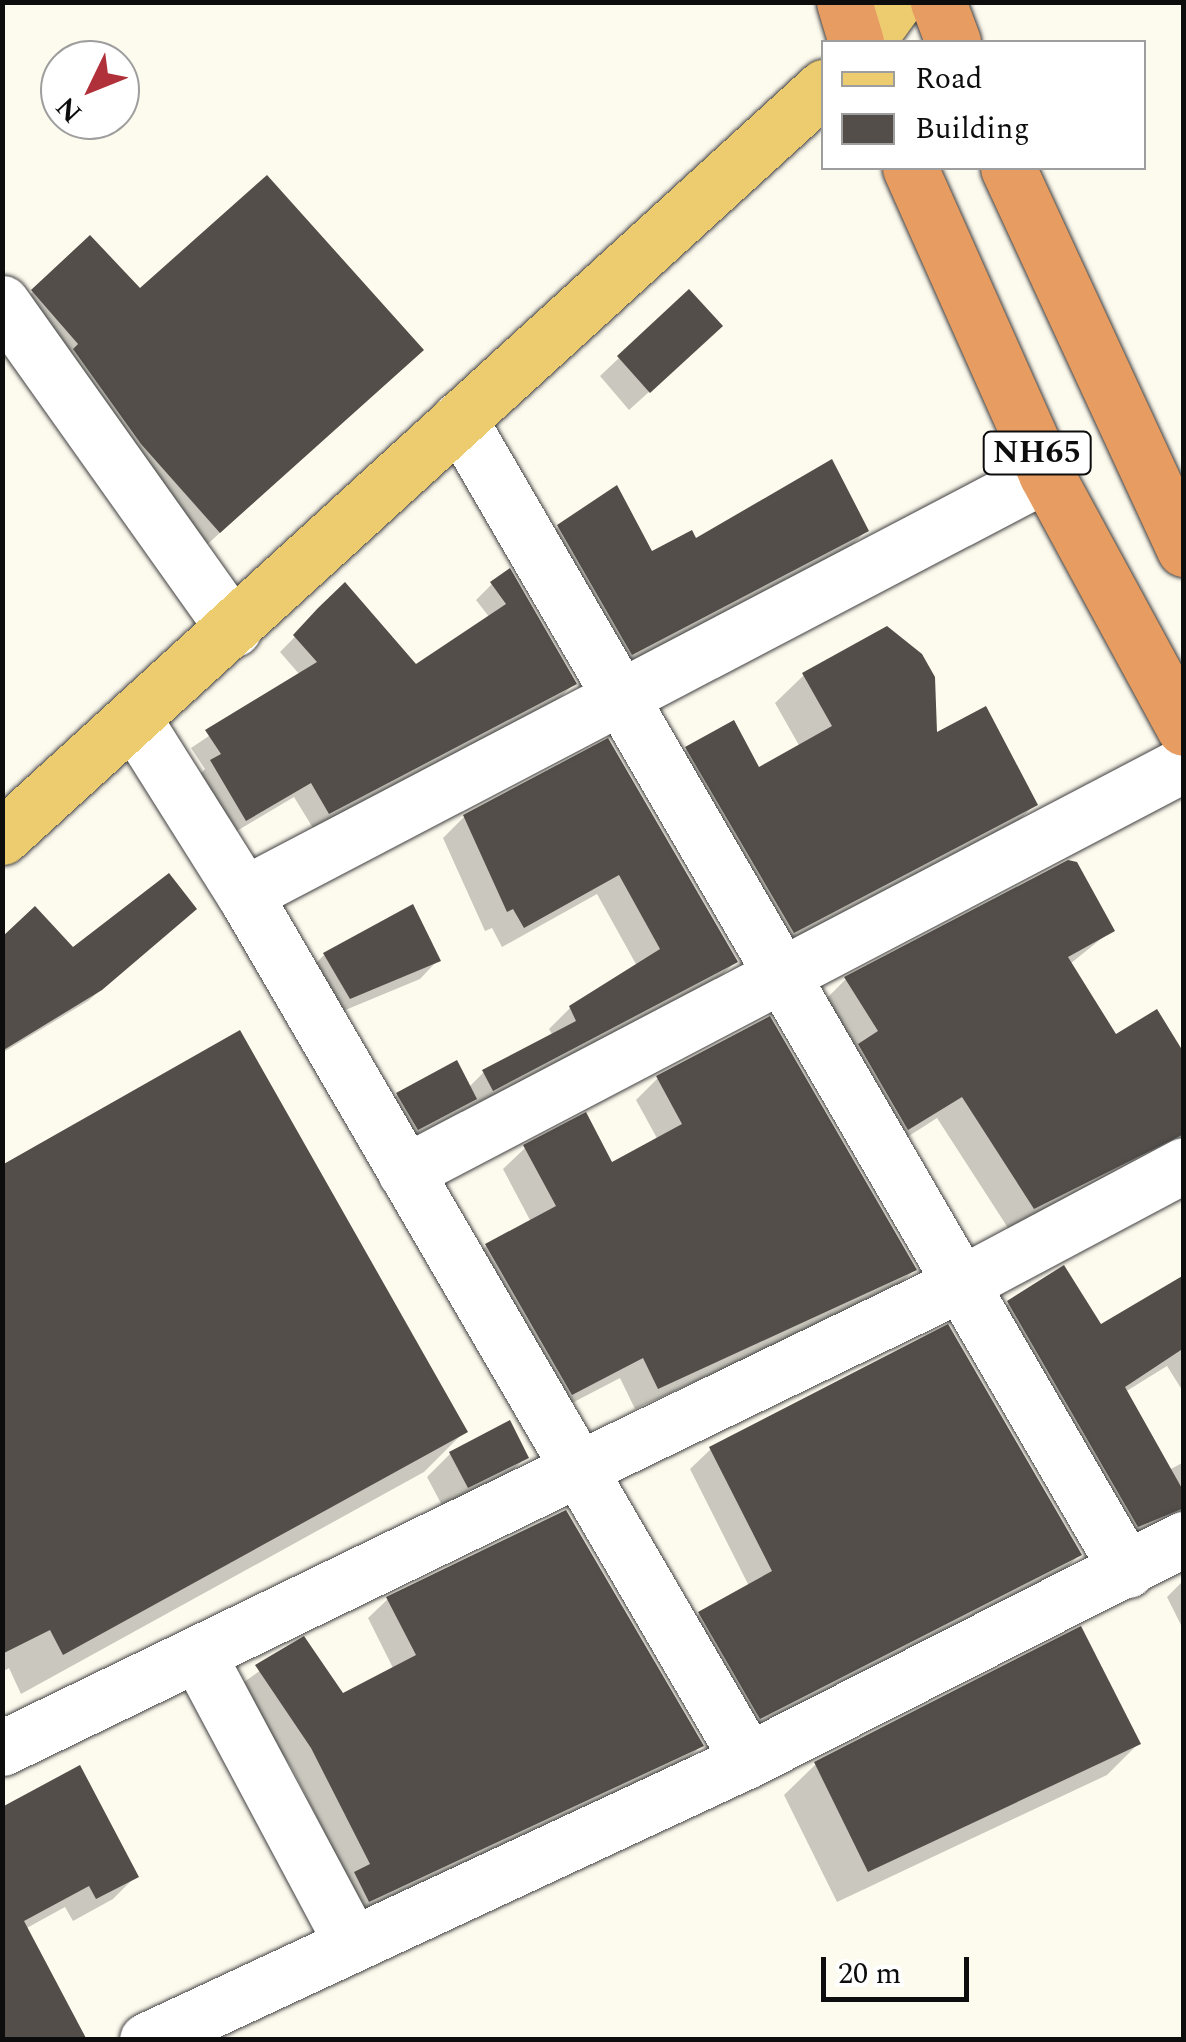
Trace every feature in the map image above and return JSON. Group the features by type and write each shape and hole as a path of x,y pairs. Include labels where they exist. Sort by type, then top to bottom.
{"highway":[{"path":"844,2 855,40"},
{"path":"938,2 952,40"},
{"name":"NH65","path":"911,170 1046,474 1184,728"},
{"name":"NH65","path":"1009,170 1184,549"}],"main road":[{"path":"867,40 894,2"},
{"path":"2,837 821,90"}],"street":[{"path":"2,303 234,629"},
{"path":"459,419 785,974 1126,1570"},
{"path":"244,894 620,693 1046,474"},
{"path":"133,718 244,894 748,1760"},
{"path":"405,1172 1184,764"},
{"path":"2,1748 962,1283 1184,1165"},
{"path":"147,2040 748,1760 1184,1540"},
{"path":"198,1655 352,1943"}],"building":[{"path":"267,175 424,350 220,533 141,444 73,349 78,344 31,290 90,235 140,288"},
{"path":"689,289 723,326 650,393 617,356"},
{"path":"832,459 869,531 632,655 557,525 617,485 652,551 692,530 696,538"},
{"path":"510,568 577,684 329,814 311,783 246,821 210,760 221,754 205,730 317,662 293,635 345,582 416,664 506,604 490,582"},
{"path":"887,626 922,654 935,677 937,732 986,706 1038,805 794,933 685,747 734,720 759,767 832,726 802,673"},
{"path":"608,738 738,962 493,1091 482,1070 576,1021 569,1006 660,949 619,875 524,928 513,909 507,912 463,815"},
{"path":"1068,860 1077,862 1115,931 1068,957 1116,1034 1157,1009 1184,1053 1184,1134 1034,1209 962,1097 908,1130 858,1044 878,1031 844,977"},
{"path":"169,873 197,909 102,990 2,1051 2,937 35,906 73,947"},
{"path":"413,904 441,961 350,999 323,953"},
{"path":"770,1016 917,1270 658,1389 643,1358 572,1395 485,1244 556,1206 523,1145 586,1112 612,1162 682,1124 656,1076"},
{"path":"240,1030 468,1432 63,1655 50,1630 2,1654 2,1165"},
{"path":"457,1060 477,1099 418,1130 396,1093"},
{"path":"1064,1265 1101,1324 1184,1275 1184,1348 1125,1387 1184,1492 1184,1508 1138,1527 1007,1301"},
{"path":"948,1324 1082,1555 760,1719 698,1612 772,1571 709,1447"},
{"path":"510,1420 529,1458 468,1488 449,1452"},
{"path":"566,1510 704,1746 369,1902 354,1872 370,1864 311,1748 255,1665 304,1636 343,1693 416,1655 386,1597"},
{"path":"1081,1626 1141,1744 868,1872 814,1762"},
{"path":"80,1765 139,1877 96,1899 89,1886 24,1921 87,2040 2,2040 2,1807"}]}
